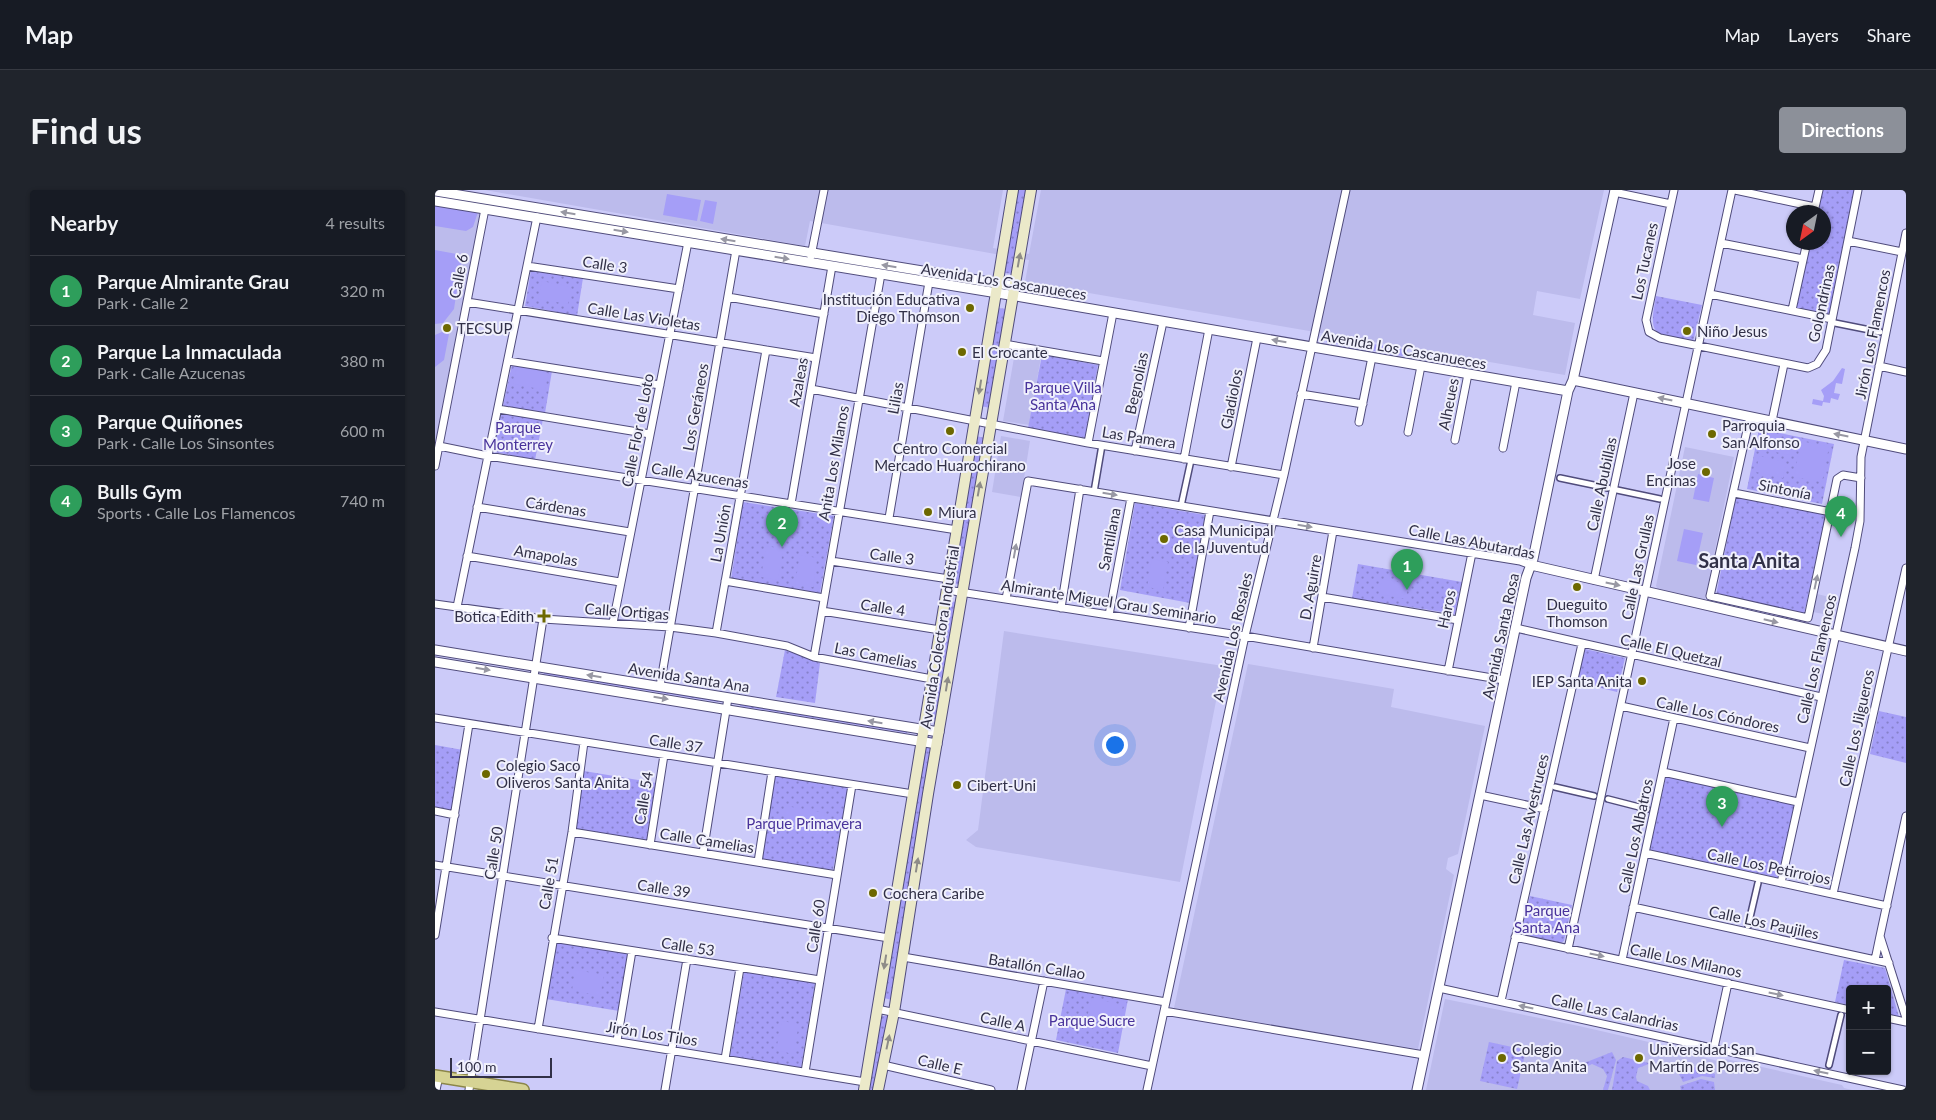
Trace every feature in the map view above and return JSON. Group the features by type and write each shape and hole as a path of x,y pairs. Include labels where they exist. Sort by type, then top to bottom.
{"main road":[{"name":"Avenida Colectora Industrial","path":"864,1086 1013,190"},
{"name":"Avenida Colectora Industrial","path":"878,1090 894,1012 990,424 1031,190"},
{"path":"437,1076 470,1086 523,1090"}],"street":[{"path":"810,258 823,190"},
{"name":"Avenida Los Rosales","path":"1147,1090 1245,636 1284,475 1346,190"},
{"name":"Los Tucanes","path":"1674,190 1646,320 1647,328 1653,335 1699,347"},
{"path":"1733,190 1794,205"},
{"name":"Calle Las Grullas","path":"1568,949 1733,190"},
{"path":"1815,205 1819,190"},
{"name":"Golondrinas","path":"1784,364 1810,368 1820,361 1825,350 1834,321 1858,190"},
{"name":"Avenida Los Cascanueces","path":"435,191 485,209 736,250 810,258 832,266 929,282 997,288"},
{"path":"1615,191 1671,204"},
{"name":"Avenida Santa Rosa","path":"1417,1090 1527,573 1531,565 1568,391 1573,380 1615,191"},
{"name":"Avenida Los Cascanueces","path":"435,201 447,195 810,258 997,288 1113,313 1568,391"},
{"name":"Calle 6","path":"435,466 485,209"},
{"path":"457,607 537,217"},
{"name":"Jirón Los Flamencos","path":"1864,440 1906,233"},
{"path":"1848,241 1902,252"},
{"name":"Calle Flor de Loto","path":"613,623 688,242"},
{"path":"1721,242 1803,259"},
{"name":"Los Geráneos","path":"660,686 736,250"},
{"path":"1792,310 1805,250"},
{"name":"Calle 3","path":"527,266 679,289"},
{"name":"Azaleas","path":"791,504 832,266"},
{"name":"Anita Los Milanos","path":"814,657 881,274"},
{"name":"Lilias","path":"889,518 929,282"},
{"path":"1710,294 1792,310 1881,332"},
{"path":"728,296 824,314"},
{"name":"Calle Las Violetas","path":"467,302 816,358"},
{"path":"1088,443 1113,313"},
{"name":"Begnolias","path":"1135,451 1163,322"},
{"path":"1181,506 1209,329"},
{"name":"Gladiolos","path":"1231,467 1257,338"},
{"path":"1004,344 1103,362"},
{"path":"1699,347 1784,364 1772,421"},
{"name":"La Unión","path":"716,633 766,350"},
{"path":"1359,422 1372,357"},
{"path":"508,361 660,385"},
{"path":"1408,432 1421,366"},
{"path":"1879,366 1906,372"},
{"name":"Alheues","path":"1455,440 1468,374"},
{"path":"1573,380 1906,449"},
{"path":"1503,448 1516,382"},
{"path":"811,389 990,424"},
{"name":"Calle Abubillas","path":"1594,580 1634,393"},
{"path":"1301,394 1363,404"},
{"path":"497,410 650,434"},
{"path":"1750,417 1710,596 1808,618 1839,476 1861,478"},
{"name":"Las Pamera","path":"990,424 1088,443 1284,475"},
{"name":"Calle Los Flamencos","path":"1781,883 1855,548 1859,521 1864,440"},
{"path":"1094,492 1102,445"},
{"name":"Calle Azucenas","path":"439,446 488,456 957,530"},
{"path":"1560,478 1608,488"},
{"name":"Calle Las Abutardas","path":"1006,599 1028,481 1472,553 1906,651"},
{"path":"1061,608 1080,489"},
{"path":"1617,490 1660,499"},
{"name":"Sintonía","path":"1734,493 1831,512"},
{"name":"Santillana","path":"1109,615 1131,498"},
{"name":"Cárdenas","path":"477,507 630,532"},
{"path":"1189,628 1210,511"},
{"name":"D. Aguirre","path":"1313,648 1333,530"},
{"name":"Haros","path":"1448,670 1472,553"},
{"name":"Amapolas","path":"467,556 620,582"},
{"name":"Calle 3","path":"831,561 949,578"},
{"name":"Calle Los Jilgueros","path":"1833,894 1906,568"},
{"path":"725,581 824,598"},
{"name":"Almirante Miguel Grau Seminario","path":"947,590 1245,636 1505,680"},
{"path":"1322,597 1458,620"},
{"name":"Calle Ortigas","path":"435,604 543,619 670,627 716,633 787,646 814,657"},
{"name":"Calle 4","path":"822,611 940,630"},
{"name":"Calle 50","path":"470,1086 543,619"},
{"name":"Calle El Quetzal","path":"1516,628 1821,697"},
{"name":"Calle Las Avestruces","path":"1501,1001 1582,644"},
{"name":"Avenida Santa Ana","path":"435,650 939,732"},
{"name":"Las Camelias","path":"814,657 932,679"},
{"name":"Avenida Santa Ana","path":"435,662 937,744"},
{"path":"703,853 728,698"},
{"name":"Calle Los Cóndores","path":"1621,706 1810,748"},
{"name":"Calle 37","path":"435,718 913,794"},
{"name":"Calle Los Albatros","path":"1622,960 1674,718"},
{"path":"435,935 436,917 455,815 469,724"},
{"name":"Calle 51","path":"538,1028 561,885 572,832 584,742"},
{"name":"Calle 54","path":"650,845 664,755"},
{"path":"758,862 772,772"},
{"path":"1663,772 1798,802"},
{"name":"Calle 60","path":"805,1072 852,785"},
{"path":"1555,787 1594,796"},
{"path":"1480,795 1545,809"},
{"path":"1608,799 1647,809"},
{"path":"435,812 455,815"},
{"path":"1875,960 1906,816"},
{"name":"Calle Camelias","path":"572,832 837,876"},
{"name":"Calle Los Petirrojos","path":"1645,853 1887,906"},
{"name":"Calle 39","path":"435,865 889,938"},
{"path":"1748,926 1758,884"},
{"name":"Calle Los Paujiles","path":"1633,907 1889,963"},
{"path":"1881,936 1906,1018"},
{"name":"Calle Los Milanos","path":"1515,937 1846,1009"},
{"name":"Calle 53","path":"552,938 820,980"},
{"path":"617,1041 632,950"},
{"name":"Batallón Callao","path":"903,957 1166,1002"},
{"path":"665,1090 687,959"},
{"path":"725,1059 740,968"},
{"path":"1021,1090 1044,981"},
{"path":"1714,1048 1728,983"},
{"name":"Calle Las Calandrias","path":"1439,988 1903,1090"},
{"name":"Calle A","path":"877,1009 1152,1066"},
{"path":"1164,1011 1424,1055"},
{"name":"Jirón Los Tilos","path":"435,1012 805,1072 864,1086"},
{"path":"1829,1065 1841,1015"},
{"path":"1891,1019 1906,1022"},
{"name":"Calle E","path":"883,1065 991,1090"},
{"path":"436,1090 437,1076"}],"shaded area":[{"path":"485,190 1003,190 993,248 1029,254 1041,190 1604,190 1580,299 1537,291 1533,315 1575,323 1565,375 1025,282 1029,260 810,221 805,246"},
{"name":"TECSUP","path":"435,203 481,210 435,445"},
{"path":"1015,352 1041,357 1029,425 1003,421"},
{"path":"1001,436 1030,441 1021,497 992,492"},
{"path":"1685,447 1734,457 1705,599 1658,589 1656,586"},
{"path":"1817,594 1838,599 1834,616 1813,612"},
{"path":"1004,631 1223,666 1180,882 976,847 966,840 978,830"},
{"path":"1248,664 1394,689 1391,707 1485,726 1458,854 1448,858 1446,869 1454,875 1418,1049 1174,1008"},
{"path":"1445,999 1579,1026 1701,1054 1703,1057 1721,1062 1726,1059 1842,1085 1844,1088 1852,1090 1426,1090"}],"green space":[{"path":"1018,190 1027,190 1013,274 1004,273"},
{"path":"1821,190 1856,190 1831,312 1827,315 1798,310 1796,306 1808,250 1831,250 1831,205 1818,205"},
{"path":"667,194 701,200 697,221 663,215"},
{"path":"705,200 717,202 713,224 700,221"},
{"path":"435,205 478,212 473,227 466,231 435,226"},
{"path":"435,250 462,255 454,309 443,323 435,324"},
{"path":"531,270 583,278 577,316 525,306"},
{"path":"542,281 571,287 568,304 538,299"},
{"path":"1656,296 1702,305 1693,342 1662,335 1657,332 1653,320"},
{"path":"998,308 1007,309 990,408 981,406"},
{"path":"444,331 449,334 444,360 435,367 435,335"},
{"path":"1327,336 1408,350 1402,356 1326,342"},
{"name":"Parque Villa Santa Ana","path":"1042,355 1098,365 1085,438 1028,428"},
{"path":"512,364 552,371 545,413 503,406"},
{"path":"517,366 548,373 545,390 513,384"},
{"path":"1842,368 1845,369 1842,384 1836,383 1834,393 1840,394 1838,400 1831,398 1830,403 1823,402 1822,406 1812,404 1813,399 1823,401 1824,396 1821,390 1833,381"},
{"name":"Parque Monterrey","path":"501,412 543,419 535,460 494,452"},
{"path":"1759,429 1834,444 1822,504 1747,489"},
{"path":"1764,434 1792,440 1789,455 1761,449"},
{"path":"976,436 985,438 960,585 951,583"},
{"path":"1801,441 1829,447 1822,482 1794,477"},
{"path":"1759,456 1786,462 1783,478 1756,472"},
{"path":"1698,474 1714,478 1709,502 1693,499"},
{"path":"1736,497 1826,514 1804,614 1716,595"},
{"path":"743,502 834,516 820,593 731,579"},
{"path":"1135,503 1205,515 1190,603 1120,590"},
{"path":"1684,529 1703,533 1696,565 1677,561"},
{"path":"766,546 783,549 778,580 761,577"},
{"path":"800,555 817,558 813,587 795,584"},
{"path":"1152,559 1168,562 1163,590 1147,587"},
{"path":"1358,564 1462,582 1455,614 1352,598"},
{"path":"1382,579 1408,584 1406,599 1379,594"},
{"path":"947,601 957,602 936,720 929,720"},
{"path":"1585,649 1625,658 1617,692 1577,682"},
{"path":"785,650 820,663 815,703 776,697"},
{"path":"543,670 721,699 718,702 544,674"},
{"path":"740,702 907,728 907,733 740,706"},
{"path":"1879,711 1906,717 1906,763 1870,754"},
{"path":"435,745 463,750 453,813 435,809"},
{"path":"924,747 931,748 892,1000 884,998"},
{"path":"584,771 656,783 647,842 574,829"},
{"name":"Parque Primavera","path":"775,775 848,787 833,870 761,859"},
{"path":"1666,777 1795,804 1779,878 1649,850"},
{"path":"786,806 825,813 822,836 782,830"},
{"name":"Parque Santa Ana","path":"1530,896 1572,905 1564,941 1561,943 1524,934 1521,931"},
{"path":"554,941 629,952 619,1011 546,999"},
{"path":"1844,960 1885,968 1890,985 1846,985 1846,1004 1835,1002"},
{"path":"576,970 604,975 600,996 572,990"},
{"path":"744,972 815,983 801,1068 730,1056"},
{"name":"Parque Sucre","path":"1066,989 1128,999 1118,1053 1056,1040"},
{"path":"1891,989 1899,1017 1891,1015"},
{"path":"1092,998 1123,1005 1120,1021 1088,1014"},
{"path":"882,1016 888,1016 875,1090 868,1090"},
{"path":"782,1021 799,1024 793,1054 776,1050"},
{"path":"1489,1042 1526,1050 1517,1089 1480,1081"},
{"path":"1612,1052 1616,1060 1608,1090 1603,1090 1607,1076 1603,1069 1592,1064 1580,1070 1584,1063"},
{"path":"1623,1057 1670,1068 1659,1073 1654,1066 1649,1064 1638,1068 1637,1081 1648,1086 1650,1090 1612,1090 1617,1061"},
{"path":"1695,1067 1715,1074 1715,1078 1702,1076 1683,1082 1679,1074"},
{"path":"1701,1079 1714,1082 1715,1090 1681,1090 1680,1086"}],"place":[{"name":"Institución Educativa Diego Thomson","path":"970,308"},
{"name":"TECSUP","path":"447,328"},
{"name":"Niño Jesus","path":"1687,331"},
{"name":"El Crocante","path":"962,352"},
{"name":"Centro Comercial Mercado Huarochirano","path":"950,431"},
{"name":"Parroquia San Alfonso","path":"1712,434"},
{"name":"Jose Encinas","path":"1706,472"},
{"name":"Miura","path":"928,512"},
{"name":"Bulls Gym","path":"1841,537"},
{"name":"Casa Municipal de la Juventud","path":"1164,539"},
{"name":"Parque La Inmaculada","path":"782,547"},
{"name":"Dueguito Thomson","path":"1577,587"},
{"name":"Parque Almirante Grau","path":"1407,590"},
{"name":"Botica Edith","path":"544,616"},
{"name":"IEP Santa Anita","path":"1642,681"},
{"name":"Colegio Saco Oliveros Santa Anita","path":"486,774"},
{"name":"Cibert-Uni","path":"957,785"},
{"name":"Parque Quiñones","path":"1722,827"},
{"name":"Cochera Caribe","path":"873,893"},
{"name":"Colegio Santa Anita","path":"1502,1058"},
{"name":"Universidad San Martín de Porres","path":"1639,1058"}],"district":[{"name":"Santa Anita","path":"1749,560"}]}
